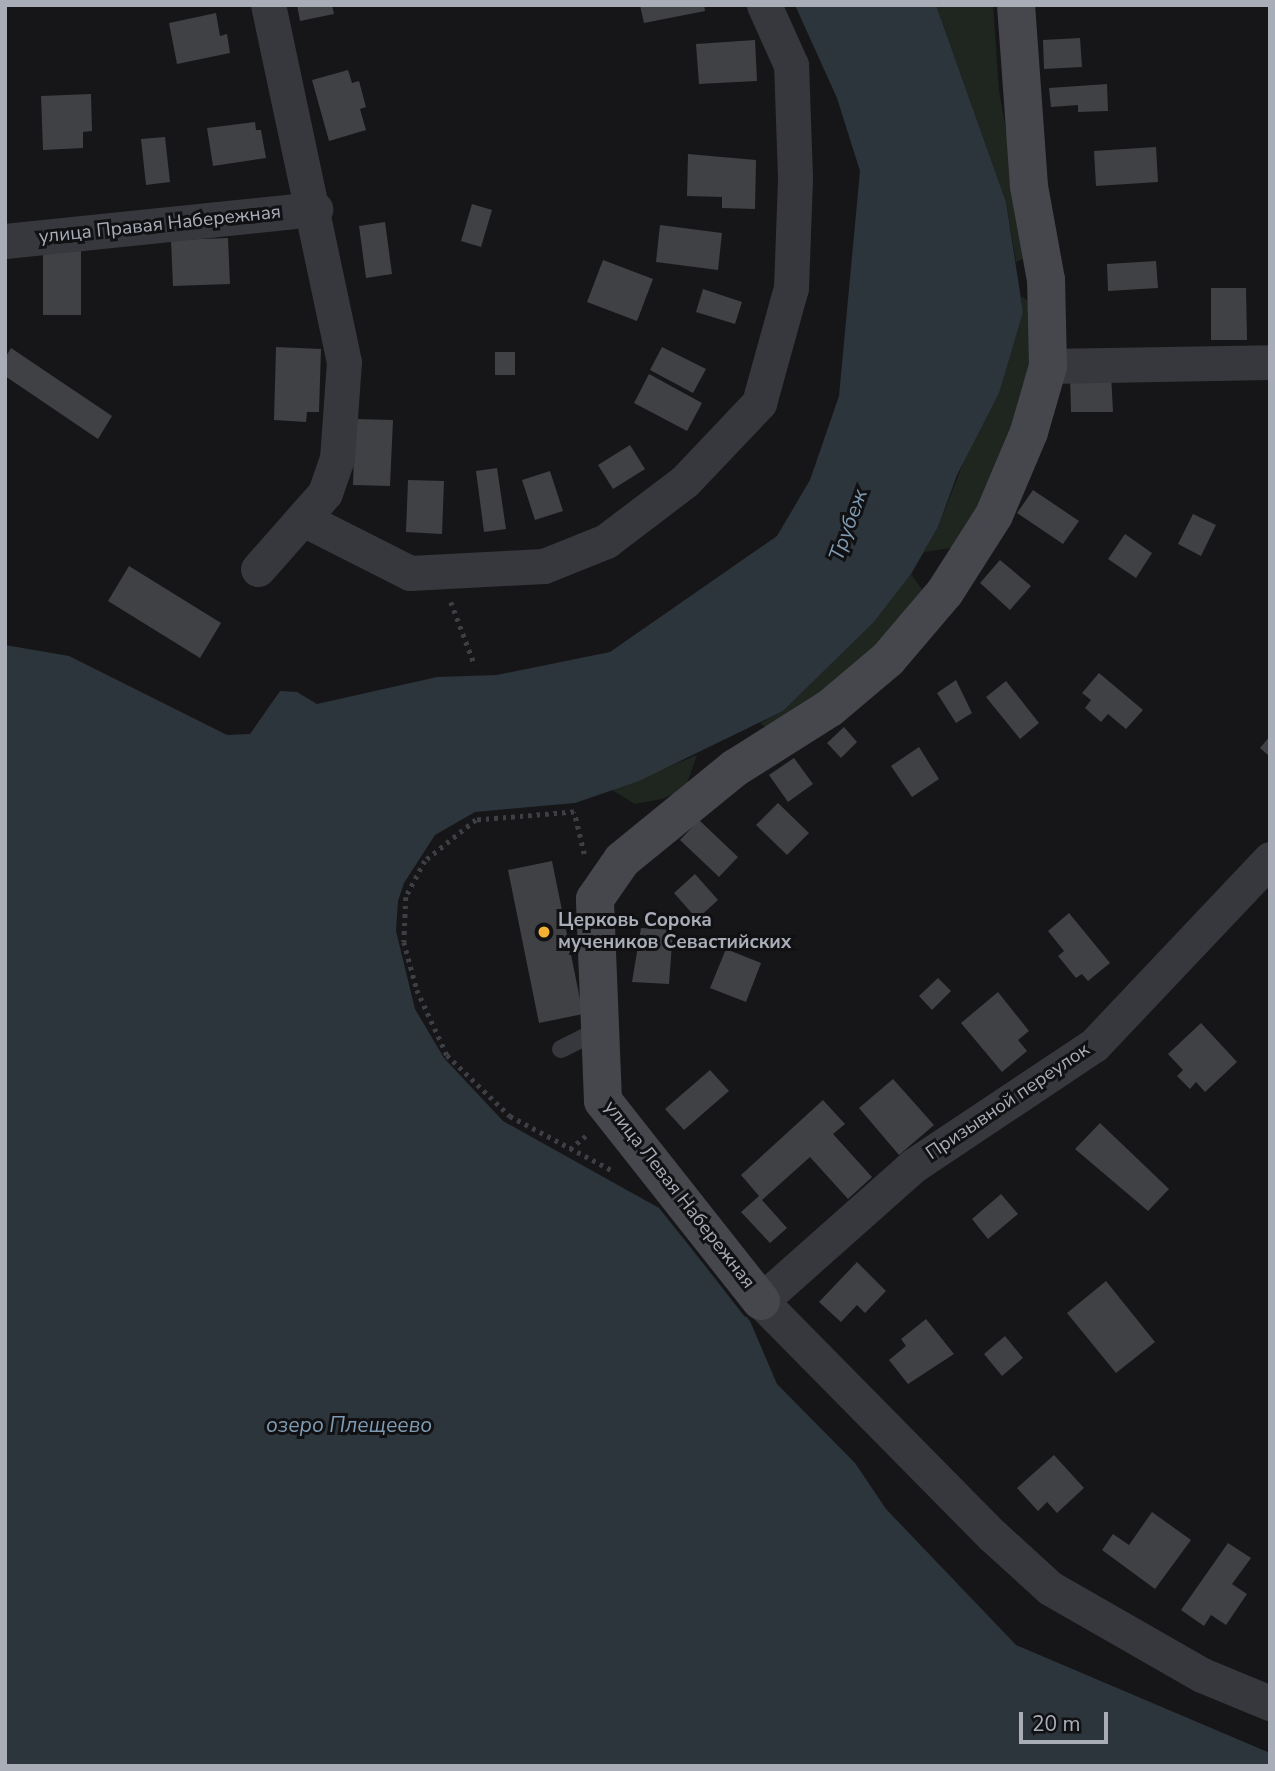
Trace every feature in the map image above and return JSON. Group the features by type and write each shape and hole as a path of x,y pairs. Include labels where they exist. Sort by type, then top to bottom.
{"street":[{"path":"258,569 325,493 337,459 344,362 315,209 268,5"},
{"path":"303,519 410,573 544,566 606,541 685,481 759,403 791,288 795,177 791,65 764,5"},
{"path":"595,899 632,852 735,768 830,708 888,659 946,592 994,515 1030,432 1048,366 1046,280 1029,186 1016,5"},
{"name":"улица Правая Набережная","path":"5,240 315,209"},
{"path":"1048,366 1270,362"},
{"name":"Призывной переулок","path":"761,1301 914,1166 1094,1045 1270,859"},
{"name":"улица Левая Набережная","path":"595,899 603,1101 761,1301 993,1536 1050,1588 1202,1675 1270,1703"}],"lane":[{"path":"561,1049 599,1030"}],"path":[{"path":"440,573 475,666"},
{"path":"595,899 574,812 476,820 425,861 406,897 404,942 416,990 447,1055 510,1116 619,1174"}],"shaded area":[{"path":"936,5 993,5 999,90 1028,257 1016,262 1006,202"},
{"path":"1021,296 1038,308 1027,386 986,495 957,547 924,552 938,527 1023,312"},
{"path":"911,574 924,592 916,611 818,696 768,729 760,723 783,711 874,622"},
{"path":"697,755 685,789 662,799 635,804 612,790"}],"water":[{"name":"озеро Плещеево","path":"795,5 936,5 1006,202 1023,312 999,393 957,475 938,527 911,574 874,622 783,711 639,781 575,803 475,812 435,835 404,883 398,901 396,931 415,1009 444,1058 503,1121 659,1208 750,1321 777,1384 855,1463 886,1509 1016,1645 1270,1753 1270,1766 5,1766 5,645 69,656 227,735 250,734 280,691 297,692 317,704 437,677 497,675 610,652 777,536 810,480 839,396 860,171 837,98"}],"pier":[{"path":"661,1205 748,1315 745,1317 660,1208"}],"building":[{"path":"297,5 332,5 334,14 300,21"},
{"path":"640,5 704,5 705,11 644,23"},
{"path":"216,13 220,36 227,34 230,53 177,64 169,23"},
{"path":"1080,38 1082,67 1044,69 1043,40"},
{"path":"755,40 757,81 699,84 696,44"},
{"path":"348,70 352,83 359,81 366,107 360,109 366,130 329,141 312,80"},
{"path":"1107,84 1108,111 1078,112 1078,105 1051,107 1049,88"},
{"path":"91,94 92,131 83,132 83,148 43,150 41,96"},
{"path":"255,122 256,130 261,130 266,158 213,166 207,128"},
{"path":"165,137 170,182 146,185 141,139"},
{"path":"1156,147 1158,182 1096,186 1094,151"},
{"path":"688,154 756,160 755,209 722,208 722,197 687,196"},
{"path":"472,204 492,210 481,247 461,241"},
{"path":"385,222 392,274 366,278 359,226"},
{"path":"660,225 722,233 718,270 656,262"},
{"path":"228,238 230,284 173,286 171,240"},
{"path":"43,248 81,248 81,315 43,315"},
{"path":"603,260 653,279 637,321 587,302"},
{"path":"1156,261 1158,288 1108,291 1107,264"},
{"path":"1211,288 1246,288 1247,340 1211,340"},
{"path":"703,289 742,302 735,324 696,312"},
{"path":"276,347 321,349 319,412 307,412 306,422 274,420"},
{"path":"662,347 706,369 693,393 650,370"},
{"path":"11,348 112,416 98,439 5,376 5,358"},
{"path":"495,352 515,352 515,375 495,375"},
{"path":"649,374 702,403 687,431 634,403"},
{"path":"1111,374 1113,412 1071,412 1070,375"},
{"path":"355,419 393,420 390,486 353,485"},
{"path":"630,445 645,469 613,489 598,465"},
{"path":"497,468 506,529 484,532 476,471"},
{"path":"550,471 563,511 535,520 522,480"},
{"path":"408,480 444,481 442,534 406,532"},
{"path":"1033,490 1079,521 1063,544 1017,513"},
{"path":"1193,514 1216,525 1201,556 1178,544"},
{"path":"1125,534 1152,553 1136,578 1108,559"},
{"path":"1000,560 1031,586 1010,610 980,583"},
{"path":"129,566 221,623 200,658 108,601"},
{"path":"1099,673 1143,710 1126,729 1108,714 1101,722 1085,708 1091,700 1082,693"},
{"path":"956,680 972,713 956,723 937,693"},
{"path":"1006,681 1039,723 1020,739 986,697"},
{"path":"844,727 857,742 841,758 827,743"},
{"path":"1270,736 1270,757 1260,748"},
{"path":"919,747 939,779 912,797 891,766"},
{"path":"794,758 813,784 788,802 769,775"},
{"path":"778,803 809,833 787,855 756,825"},
{"path":"699,820 738,857 719,877 680,840"},
{"name":"Церковь Сорока мучеников Севастийских","path":"552,861 583,1014 539,1023 508,870"},
{"path":"695,874 718,900 697,919 674,893"},
{"path":"1069,913 1110,963 1088,981 1082,974 1076,978 1058,956 1064,951 1048,931"},
{"path":"641,928 673,930 669,984 632,982"},
{"path":"726,949 761,963 746,1002 710,988"},
{"path":"938,978 951,991 932,1010 919,996"},
{"path":"998,992 1029,1031 1018,1040 1027,1051 1002,1072 961,1023"},
{"path":"1201,1023 1237,1062 1205,1092 1196,1082 1190,1089 1177,1076 1183,1070 1168,1054"},
{"path":"710,1070 729,1091 684,1130 665,1109"},
{"path":"893,1079 934,1125 899,1155 859,1108"},
{"path":"823,1100 845,1124 833,1134 872,1177 848,1199 810,1157 762,1200 787,1228 770,1243 741,1212 759,1196 741,1175"},
{"path":"1100,1123 1169,1189 1148,1211 1075,1149"},
{"path":"1001,1194 1018,1214 988,1239 972,1219"},
{"path":"857,1262 886,1291 865,1313 857,1305 841,1322 819,1302"},
{"path":"1106,1281 1155,1342 1116,1373 1067,1313"},
{"path":"926,1319 954,1354 908,1384 889,1360 906,1346 901,1339"},
{"path":"1005,1336 1023,1358 1002,1376 984,1354"},
{"path":"1054,1455 1084,1488 1057,1513 1047,1502 1038,1511 1017,1488"},
{"path":"1152,1512 1191,1540 1155,1589 1102,1550 1113,1534 1129,1545"},
{"path":"1228,1543 1251,1558 1232,1584 1247,1594 1226,1625 1211,1615 1204,1626 1181,1610"}],"place":[{"name":"Церковь Сорока мучеников Севастийских","path":"544,932"}],"water label":[{"name":"Трубеж","path":"848,525"}]}
